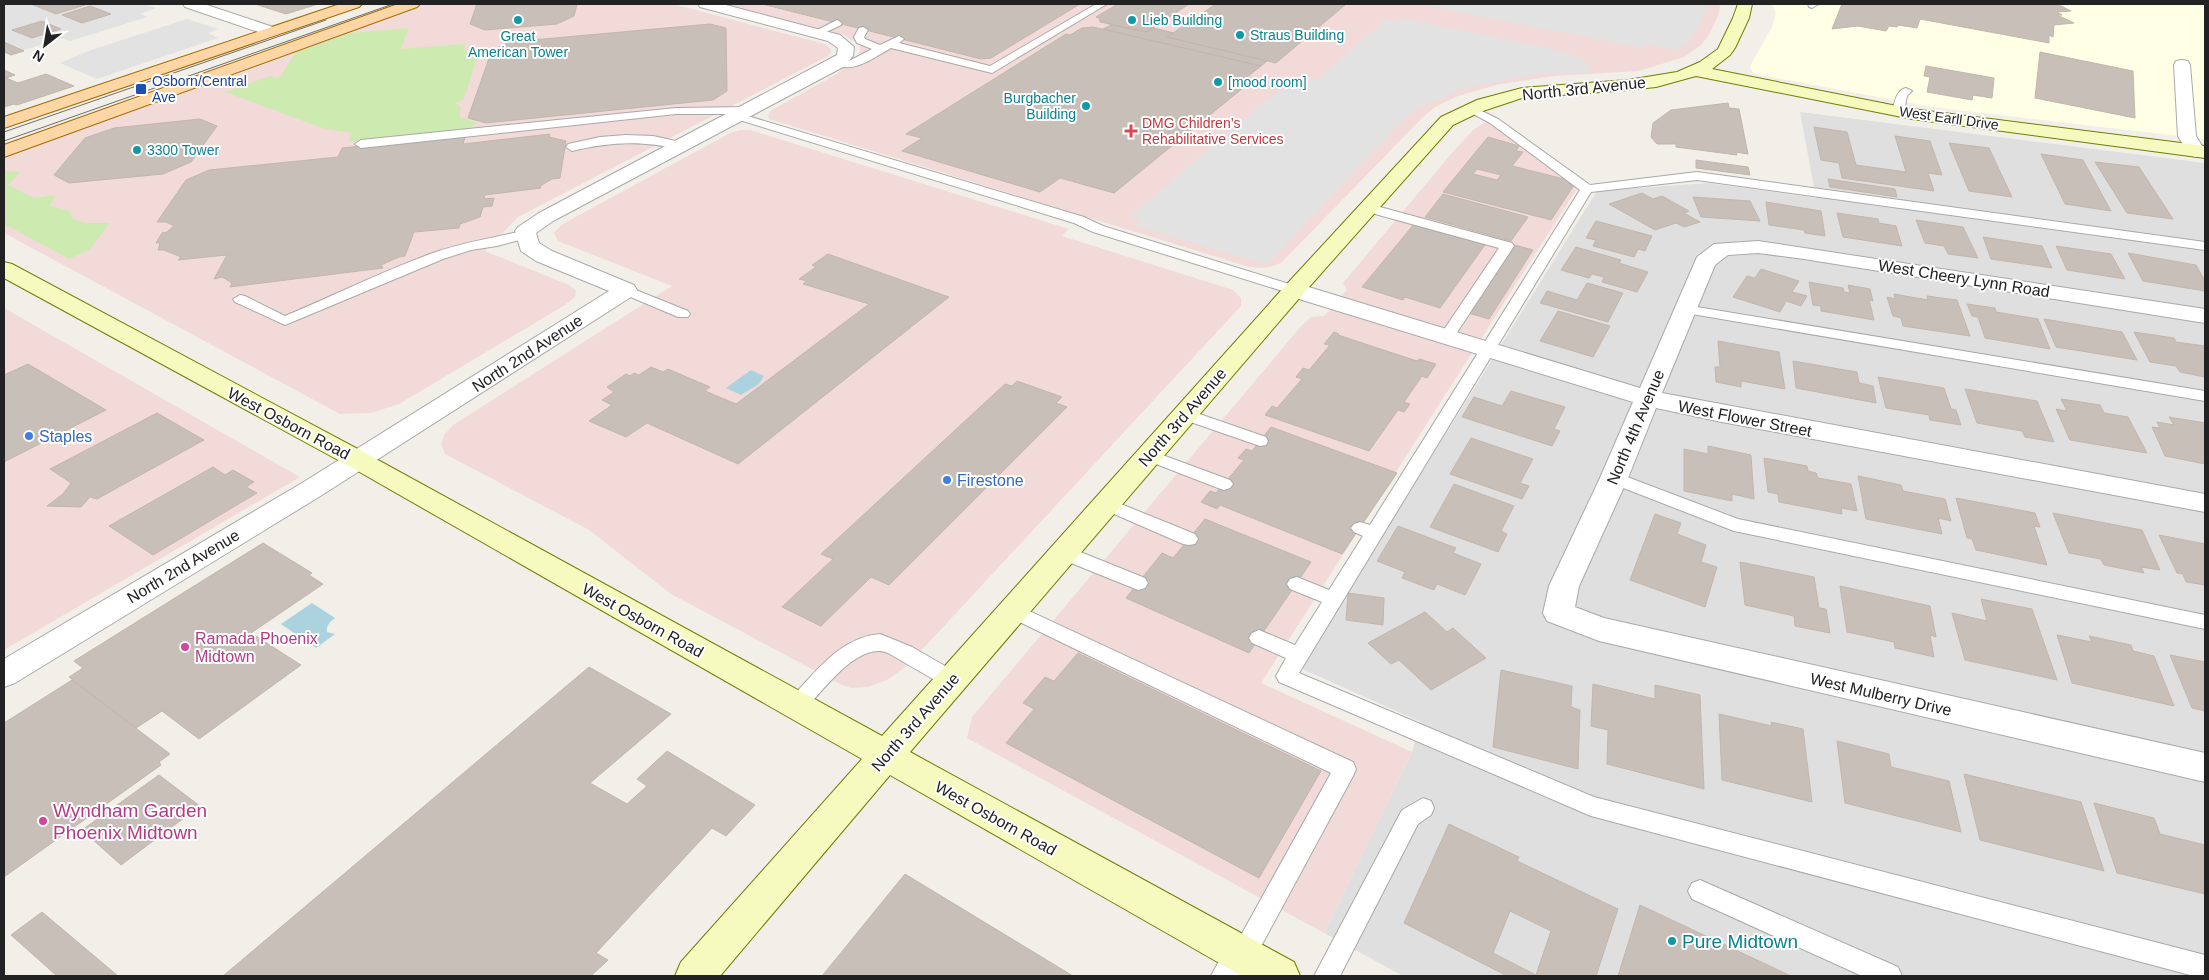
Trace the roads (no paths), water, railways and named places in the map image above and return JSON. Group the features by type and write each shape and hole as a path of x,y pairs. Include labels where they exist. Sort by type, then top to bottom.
{"main road":[{"path":"4,123 354,4"},
{"path":"4,151 412,4"}],"street":[{"path":"190,4 270,32"},
{"path":"626,290 544,256 529,246 525,231 546,217 743,113 842,55 834,38 705,4"},
{"name":"North 3rd Avenue","path":"695,976 1063,552 1294,290 1447,121 1470,108 1522,93 1644,83 1672,78 1694,71 1717,59 1726,50 1744,13 1745,4"},
{"path":"2182,65 2187,136 2201,151"},
{"name":"West Earll Drive","path":"1694,71 1898,111 2201,151"},
{"name":"West Cheery Lynn Road","path":"1722,249 1758,247 1804,253 2205,316"},
{"name":"North 4th Avenue","path":"1558,613 1564,586 1614,478 1705,262 1722,249"},
{"name":"West Osborn Road","path":"4,269 358,460 886,756 1237,966 1280,976"},
{"name":"North 2nd Avenue","path":"4,674 358,460 626,290"},
{"name":"West Flower Street","path":"1294,290 1647,398 1722,414 2205,503"},
{"name":"West Mulberry Drive","path":"1558,613 1599,628 2205,768"}],"lane":[{"path":"863,30 859,37 861,41 886,46 926,50 992,70 1102,4"},
{"path":"816,33 837,23"},
{"path":"842,55 850,65 900,39"},
{"path":"1898,111 1902,96 1906,91"},
{"path":"1470,108 1494,121 1587,189 1697,176 2205,246"},
{"path":"361,144 676,111 743,113 1294,290"},
{"path":"572,147 629,136 664,140 681,146"},
{"path":"1587,189 1488,349 1367,530 1333,599 1286,676 1591,806 2205,967"},
{"path":"1368,208 1507,246 1448,337"},
{"path":"240,299 285,321 438,256 469,246 497,242 526,234"},
{"path":"626,290 683,314"},
{"path":"1685,309 2205,396"},
{"path":"1185,414 1260,441"},
{"path":"1149,455 1224,484"},
{"path":"1614,478 1734,526 2205,622"},
{"path":"1106,504 1189,539"},
{"path":"1063,552 1138,583"},
{"path":"1297,584 1333,599"},
{"path":"1012,610 1345,769 1237,966"},
{"path":"1260,638 1299,655"},
{"path":"796,706 842,658 860,646 875,642 888,644 952,680"},
{"path":"1327,976 1410,817 1423,808"},
{"path":"1700,891 1889,976"}],"water":[{"path":"751,370 764,376 759,384 741,395 726,388"},
{"path":"312,603 335,618 327,627 327,632 335,634 316,648 281,624"}],"tram line":[{"path":"4,141 393,4"},
{"path":"4,132 326,20"}],"place":[{"name":"Great American Tower","path":"518,20"},
{"name":"Lieb Building","path":"1132,20"},
{"name":"Straus Building","path":"1240,35"},
{"name":"[mood room]","path":"1218,82"},
{"name":"Osborn/Central Ave","path":"141,89"},
{"name":"Burgbacher Building","path":"1086,106"},
{"name":"DMG Children’s Rehabilitative Services","path":"1131,131"},
{"name":"3300 Tower","path":"137,150"},
{"name":"Staples","path":"29,436"},
{"name":"Firestone","path":"947,480"},
{"name":"Ramada Phoenix Midtown","path":"185,647"},
{"name":"Wyndham Garden Phoenix Midtown","path":"43,821"},
{"name":"Pure Midtown","path":"1672,941"}]}
